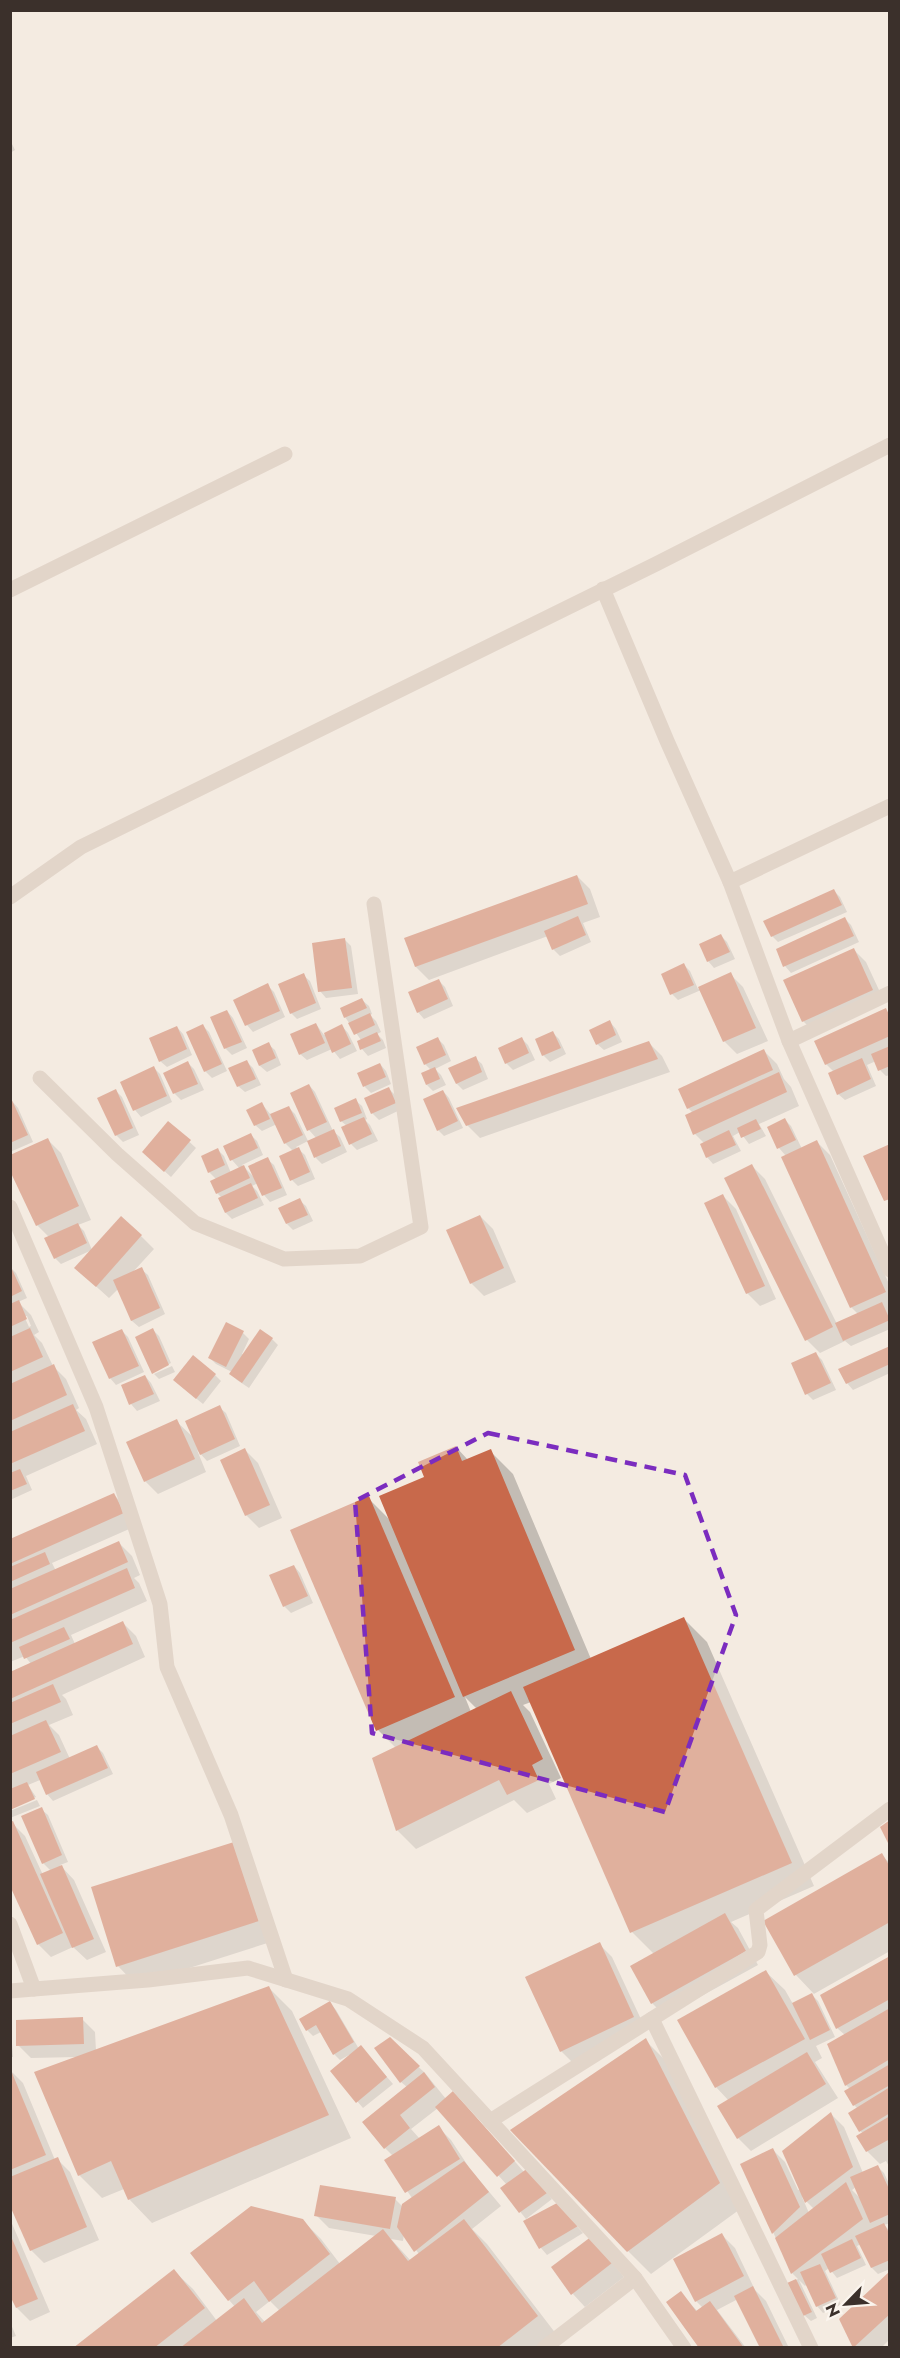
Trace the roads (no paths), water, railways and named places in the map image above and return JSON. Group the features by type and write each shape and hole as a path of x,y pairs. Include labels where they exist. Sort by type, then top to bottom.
{"street":[{"path":"10,897 81,848 890,445"},
{"path":"10,590 285,454"},
{"path":"603,589 730,882 789,1041 890,1270"},
{"path":"730,882 890,806"},
{"path":"40,1078 117,1154 195,1223 284,1259 360,1256 421,1227 374,904"},
{"path":"789,1041 890,993"},
{"path":"10,1207 96,1407 160,1604 167,1666 231,1815 286,1980"},
{"path":"490,2121 758,1952 760,1945 756,1910 890,1809"},
{"path":"10,1924 34,1989"},
{"path":"10,1991 148,1980 248,1968 348,1999 423,2048 635,2278 684,2348"},
{"path":"652,2019 811,2348"},
{"path":"544,2348 635,2278"}]}
